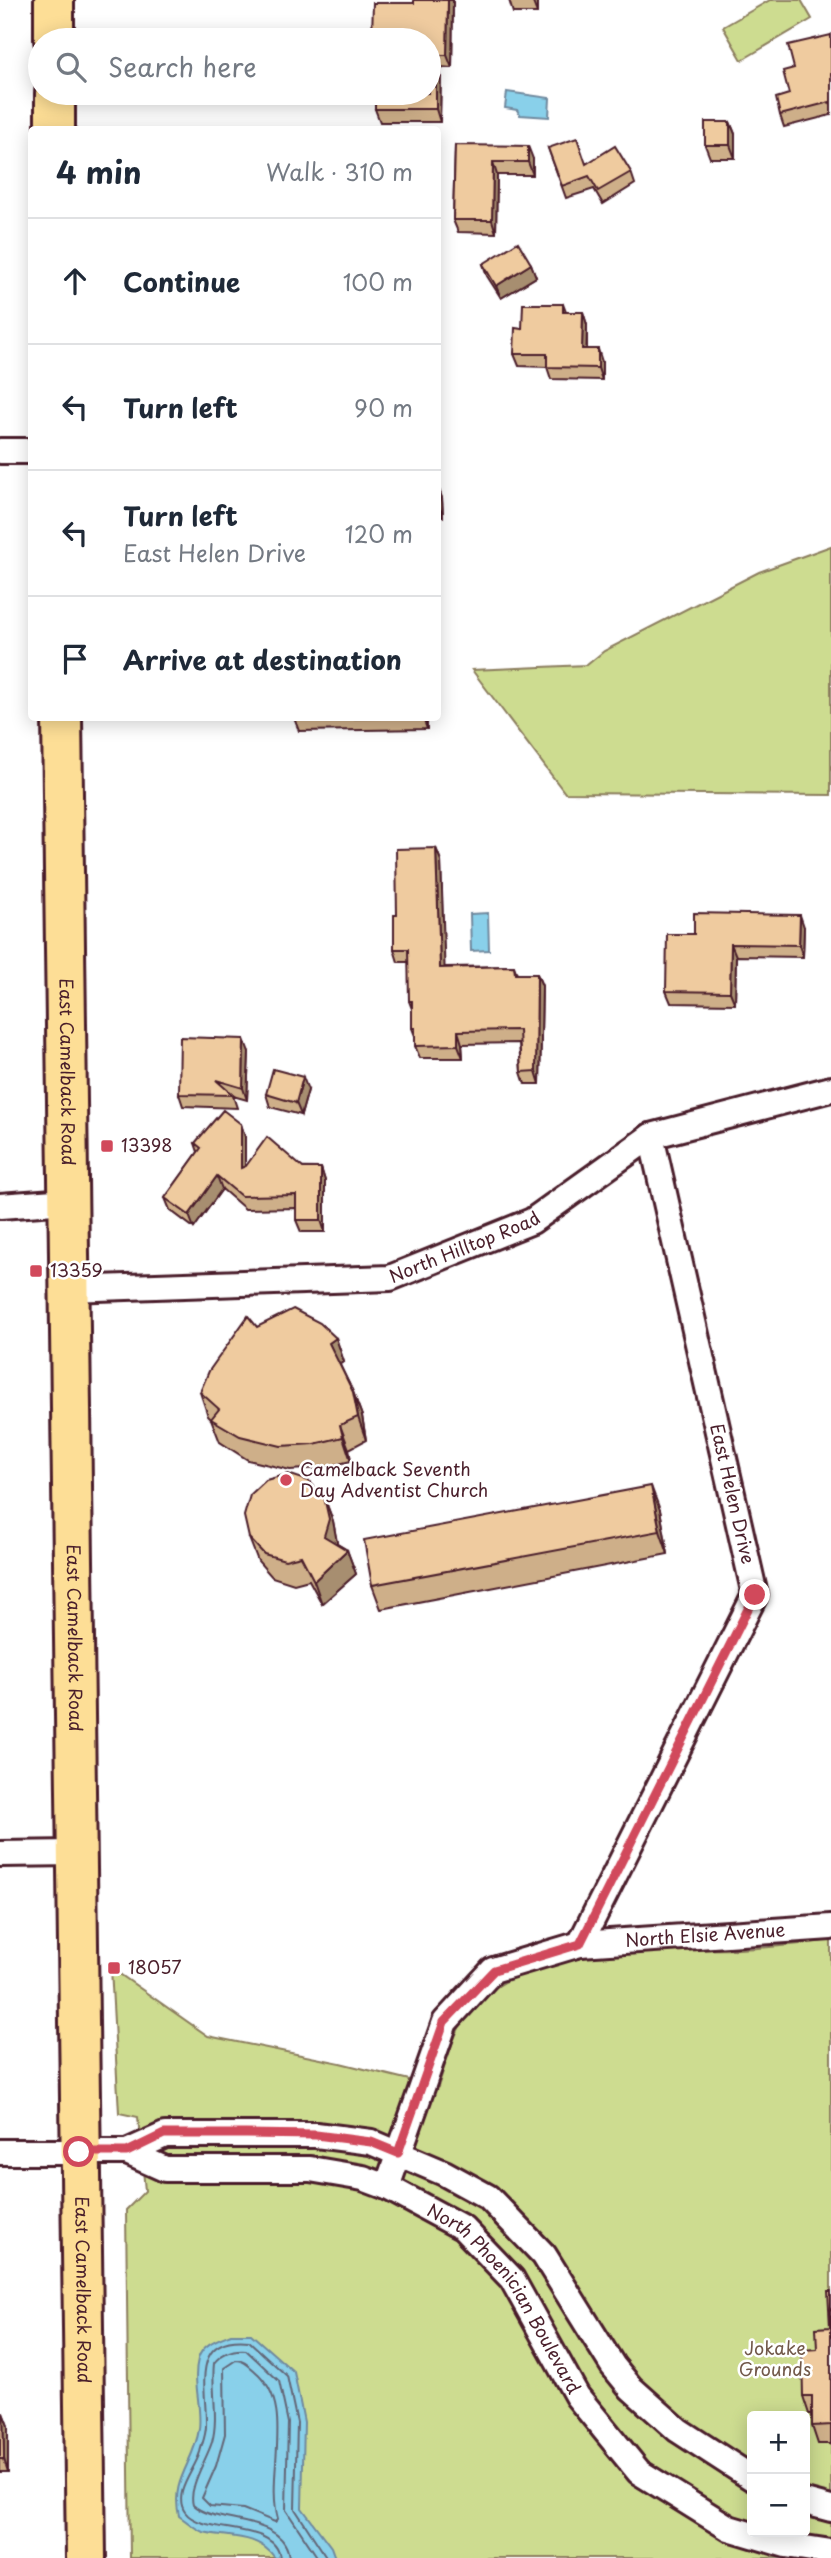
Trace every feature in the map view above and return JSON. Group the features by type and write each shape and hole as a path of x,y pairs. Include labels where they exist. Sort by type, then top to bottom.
{"main road":[{"path":"54,0 54,28"},
{"path":"55,105 55,126"},
{"name":"East Camelback Road","path":"62,721 86,2558"}],"street":[{"path":"0,451 28,451"},
{"name":"North Hilltop Road","path":"69,1289 390,1278 531,1222 651,1136 831,1089"},
{"name":"East Helen Drive","path":"580,1944 755,1595 651,1136"},
{"path":"0,1206 68,1201"},
{"path":"0,1854 76,1853"},
{"name":"North Elsie Avenue","path":"387,2187 444,2022 494,1970 580,1944 831,1927"},
{"name":"North Phoenician Boulevard","path":"127,2152 164,2134 316,2135 371,2142 488,2197 544,2255 613,2366 631,2389 678,2430 747,2475"},
{"name":"North Phoenician Boulevard","path":"0,2152 127,2152 164,2169 310,2169 363,2178 387,2187 463,2228 512,2279 578,2396 639,2472 729,2528 786,2544 831,2552"},
{"path":"810,2504 831,2510"}],"green space":[{"path":"770,0 801,0 812,19 742,60 723,27"},
{"path":"831,546 831,795 565,793 472,670 587,665 604,651 759,572"},
{"name":"Jokake Grounds","path":"831,1940 831,2558 130,2558 126,2210 145,2191 138,2117 119,2113 111,1968 208,2036 340,2063 438,2087 452,2044 467,2013 498,1986 528,1972 600,1955 786,1946"}],"water":[{"path":"507,92 550,98 549,117 520,115 517,110 505,108"},
{"path":"488,913 489,950 471,951 470,914"},
{"path":"231,2334 251,2334 294,2372 304,2422 302,2508 331,2547 335,2558 275,2558 260,2544 251,2540 203,2532 179,2516 177,2503 180,2481 199,2429 196,2376 198,2359 207,2346"}],"building":[{"path":"414,0 448,0 447,55 441,55 441,28 372,28 373,3 414,3"},
{"path":"831,35 831,106 830,102 780,115 776,98 789,94 783,71 794,68 788,45"},
{"path":"375,105 436,105 436,109 375,109"},
{"path":"705,122 730,122 730,145 705,145"},
{"path":"577,138 586,164 615,146 631,172 598,191 589,176 562,186 548,148"},
{"path":"455,145 528,146 528,162 493,162 492,220 453,220"},
{"path":"518,242 531,264 496,286 483,264"},
{"path":"523,304 563,304 563,312 583,312 582,349 598,349 598,368 547,367 547,354 514,354 515,328 522,329"},
{"path":"436,848 440,968 514,966 515,974 537,974 536,1071 521,1072 519,1030 458,1031 458,1045 415,1046 412,1001 409,1001 408,949 394,949 394,915 397,915 396,849"},
{"path":"694,913 800,915 799,945 731,944 730,992 666,991 667,934 694,934"},
{"path":"180,1037 244,1039 243,1088 216,1080 233,1095 179,1094"},
{"path":"273,1069 303,1077 296,1103 266,1094"},
{"path":"223,1110 241,1124 241,1168 246,1166 267,1137 303,1168 321,1168 321,1220 296,1220 296,1195 241,1196 217,1176 189,1215 165,1198 201,1148 195,1143"},
{"path":"293,1309 320,1323 336,1338 329,1343 353,1392 358,1417 340,1425 343,1437 314,1444 281,1446 240,1436 211,1419 219,1409 200,1392 209,1371 248,1316 257,1327"},
{"path":"288,1474 309,1481 324,1497 329,1519 324,1536 347,1550 314,1581 301,1556 285,1560 264,1554 249,1538 244,1516 250,1495 266,1480"},
{"path":"651,1486 660,1531 372,1585 364,1540"},
{"path":"828,2291 831,2291 831,2425 812,2426 812,2396 803,2396 802,2350 817,2349 816,2328 830,2327"},
{"path":"0,2413 3,2413 4,2459 0,2459"}],"place":[{"name":"13398","path":"107,1146"},
{"name":"13359","path":"36,1271"},
{"name":"Camelback Seventh Day Adventist Church","path":"286,1480"},
{"name":"18057","path":"114,1968"}],"route":[{"path":"79,2152 127,2152 164,2134 246,2134 316,2135 371,2142 398,2153 444,2022 494,1970 580,1944 755,1595"}]}
